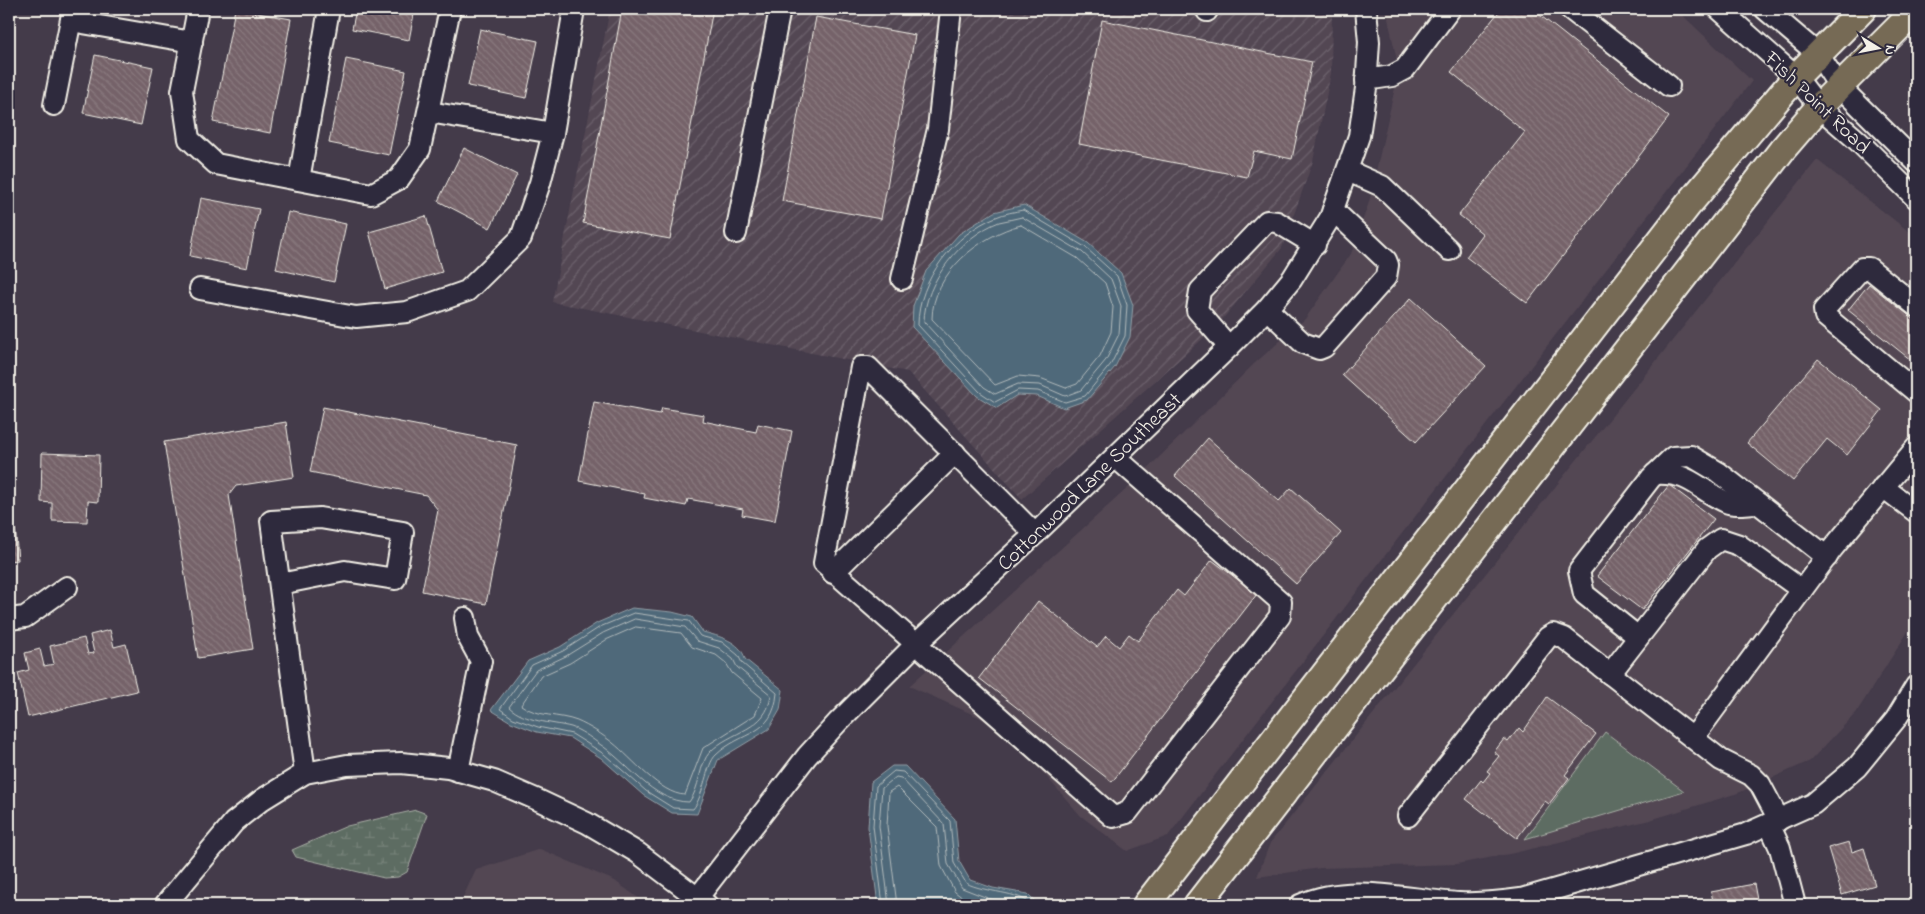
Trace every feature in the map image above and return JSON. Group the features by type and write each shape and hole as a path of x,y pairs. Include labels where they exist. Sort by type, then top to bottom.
{"main road":[{"path":"1146,905 1688,205 1796,77 1863,9"},
{"path":"1197,905 1776,158 1819,107 1916,10"}],"street":[{"path":"198,9 182,91 189,140 216,164 371,194 399,179 420,149 450,9"},
{"path":"299,180 329,9"},
{"path":"200,289 356,317 407,312 467,292 521,238 540,183 553,133 574,9"},
{"path":"736,233 780,9"},
{"path":"902,279 938,129 951,9"},
{"name":"Cottonwood Lane Southeast","path":"698,903 807,756 915,645 1035,534 1229,347 1267,309 1292,279 1314,245 1332,210 1348,171 1359,136 1369,42 1366,9"},
{"path":"1366,80 1392,76 1405,69 1450,9"},
{"path":"1570,9 1669,86"},
{"name":"Fish Point Road","path":"1718,9 1796,77 1819,107 1858,141 1916,198"},
{"name":"Fish Point Road","path":"1765,9 1818,54 1839,86 1916,162"},
{"path":"54,105 72,15 192,42"},
{"path":"429,112 553,133"},
{"path":"1348,171 1382,186 1450,250"},
{"path":"1267,309 1303,343 1319,349 1324,347 1386,277 1388,265 1386,260 1332,210"},
{"path":"1229,347 1197,310 1200,291 1267,221 1277,222 1314,245"},
{"path":"1916,306 1869,268 1862,268 1824,310 1825,316 1916,392"},
{"path":"1035,534 868,367 861,367 824,563 915,645 1113,816 1127,813 1280,616 1281,602 1115,457"},
{"path":"1693,738 1827,557 1916,448"},
{"path":"833,573 955,453"},
{"path":"1638,637 1584,594 1579,572 1598,544 1655,474 1673,457 1691,456 1718,472 1827,557"},
{"path":"1883,487 1916,512"},
{"path":"280,584 345,570 395,579 404,532 320,518 271,521 305,772"},
{"path":"1610,674 1707,549 1721,539 1739,545 1802,590"},
{"path":"9,619 25,617 67,587"},
{"path":"458,771 481,661 468,637 465,618"},
{"path":"1408,816 1548,637 1558,634 1721,760 1752,775 1760,784 1774,822 1795,905"},
{"path":"1300,905 1351,894 1390,894 1460,903 1528,901 1746,834 1813,804 1857,767 1896,719 1916,686"},
{"path":"165,905 234,822 263,799 305,772 348,765 401,763 458,771 494,781 587,823 638,853 698,903"}],"shaded area":[{"path":"610,9 1332,9 1331,73 1313,161 1282,248 1216,327 1022,499 908,372 552,302"},
{"path":"1386,9 1676,9 1752,81 1168,836 1127,851 1081,816 1029,757 981,718 909,686 1130,486 1254,364 1305,319 1351,254 1369,202 1399,70"},
{"path":"1817,160 1916,237 1916,619 1856,713 1810,761 1738,793 1650,820 1514,853 1457,864 1321,868 1257,877 1270,843"},
{"path":"540,849 615,881 648,905 459,905 476,870"}],"green space":[{"path":"1605,732 1684,791 1525,839"},
{"path":"416,810 427,814 407,872 398,877 384,878 296,857 292,850 347,826"}],"water":[{"path":"1024,205 1088,243 1121,273 1133,305 1130,337 1115,367 1087,400 1064,408 1037,396 1017,395 997,408 977,396 912,327 913,306 926,271 959,234 994,212"},
{"path":"632,608 672,612 692,617 703,632 728,640 739,648 745,659 783,690 780,710 769,729 718,760 697,814 672,813 643,795 601,758 570,738 537,732 511,722 491,710 528,661 560,647 597,623"},
{"path":"892,766 905,766 955,819 959,861 970,880 993,888 1028,894 1039,905 878,905 868,827 871,782"}],"building":[{"path":"235,9 291,19 270,133 213,122"},
{"path":"356,9 415,9 409,40 352,29"},
{"path":"622,9 713,9 670,239 583,223"},
{"path":"1501,9 1532,9 1669,117 1527,303 1466,257 1483,234 1459,215 1525,132 1451,72"},
{"path":"816,17 915,35 881,219 782,201"},
{"path":"1102,20 1312,62 1292,159 1254,151 1247,177 1079,144"},
{"path":"480,29 538,41 526,98 468,86"},
{"path":"95,55 153,67 141,125 83,113"},
{"path":"346,59 406,71 389,155 329,143"},
{"path":"464,148 517,175 490,228 438,201"},
{"path":"201,198 259,209 247,268 190,256"},
{"path":"288,212 346,224 334,282 276,269"},
{"path":"426,216 442,272 385,289 369,232"},
{"path":"1869,284 1916,321 1916,364 1848,310"},
{"path":"1411,298 1486,366 1416,442 1342,375"},
{"path":"1818,359 1882,410 1847,455 1827,439 1793,481 1747,443"},
{"path":"594,402 660,414 662,408 704,415 703,421 756,432 758,424 792,431 775,521 742,515 743,509 688,499 686,506 644,498 645,494 579,481"},
{"path":"323,407 517,445 486,604 422,591 438,510 426,495 310,472"},
{"path":"286,422 294,477 236,486 229,495 253,649 198,658 164,442"},
{"path":"1208,438 1279,501 1291,488 1341,533 1296,584 1175,476"},
{"path":"42,453 99,455 98,502 88,501 87,522 52,521 52,503 41,502"},
{"path":"1669,485 1714,519 1642,610 1597,576"},
{"path":"14,514 18,560 9,561 9,515"},
{"path":"1212,560 1257,594 1112,782 979,678 1038,601 1097,647 1106,636 1119,647 1129,634 1138,641 1177,590 1184,596"},
{"path":"110,630 114,647 126,644 137,691 28,717 18,673 29,670 25,653 40,649 44,666 54,664 50,646 84,638 88,654 94,653 90,635"},
{"path":"1547,697 1596,734 1565,775 1569,778 1549,804 1545,801 1517,838 1466,799 1481,780 1483,782 1490,773 1487,771 1499,756 1494,752 1504,739 1508,742 1519,728 1523,732"},
{"path":"1849,842 1852,852 1864,848 1875,885 1842,895 1828,848"},
{"path":"1754,884 1758,905 1714,905 1711,892"}]}
